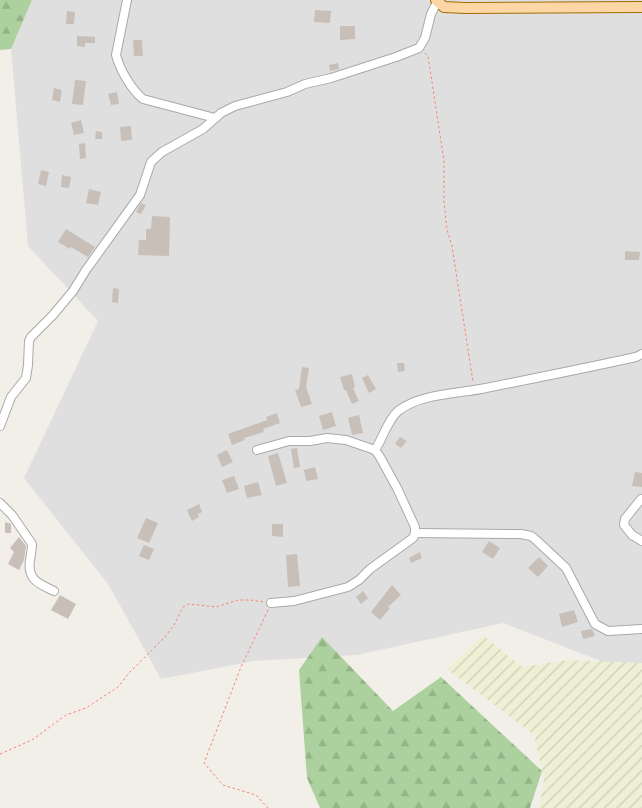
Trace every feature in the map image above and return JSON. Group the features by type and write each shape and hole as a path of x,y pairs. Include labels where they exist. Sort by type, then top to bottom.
{"main road":[{"path":"437,1 444,7 465,8 642,8"}],"street":[{"path":"126,0 116,54 118,62 136,93 143,99 215,118"},
{"path":"0,426 12,397 26,378 29,340 73,291 140,195 151,162 162,152 203,129 215,118 235,106 287,92 305,84 331,78 419,48 425,38 431,14 437,1"},
{"path":"375,450 392,416 408,405 422,400 474,391 636,357 642,354"},
{"path":"257,450 289,441 310,441 327,438 346,440 375,450 397,488 415,527 414,538 348,587 294,601 271,603"},
{"path":"641,500 625,518 624,525 632,535 642,541"},
{"path":"0,502 12,515 32,544 29,568 31,576 40,584 54,591"},
{"path":"415,533 521,534 531,536 566,568 595,624 608,631 642,629"}],"path":[{"path":"419,48 428,56 444,161 444,202 447,230 452,246 474,391"},
{"path":"0,754 32,740 66,715 86,708 118,687 169,631 183,608 189,604 216,607 224,603 250,600 271,603 241,667 204,763 223,785 256,795 268,808"}],"shaded area":[{"path":"32,0 642,0 642,677 503,623 357,655 254,661 161,679 108,584 24,478 98,321 28,246 11,49"}],"green space":[{"path":"0,0 32,0 11,49 0,50"},
{"path":"483,635 522,667 569,660 642,663 642,808 539,808 544,779 534,735 447,669"},
{"path":"322,637 393,711 441,677 542,771 530,808 320,808 307,778 299,670"}],"building":[{"path":"315,10 331,11 330,23 314,22"},
{"path":"67,11 75,12 74,24 66,24"},
{"path":"340,26 355,26 355,39 340,40"},
{"path":"77,36 95,37 95,43 85,43 85,47 77,46"},
{"path":"133,40 142,40 143,56 134,56"},
{"path":"338,63 339,69 330,71 329,65"},
{"path":"75,80 86,81 83,105 72,104"},
{"path":"54,88 62,90 60,102 52,100"},
{"path":"117,92 119,104 111,105 108,94"},
{"path":"81,120 84,133 74,135 71,123"},
{"path":"131,126 132,140 121,141 120,127"},
{"path":"96,131 102,132 102,139 95,139"},
{"path":"85,143 86,158 80,159 79,144"},
{"path":"41,170 49,172 46,186 38,184"},
{"path":"62,175 71,177 69,188 61,187"},
{"path":"89,189 101,192 98,205 86,203"},
{"path":"141,203 146,205 141,214 136,212"},
{"path":"152,216 170,217 169,256 138,255 139,240 146,240 146,229 151,229"},
{"path":"66,229 95,247 88,257 58,242"},
{"path":"625,251 640,252 639,260 625,260"},
{"path":"113,288 119,289 118,303 112,302"},
{"path":"397,363 404,363 405,371 398,372"},
{"path":"302,367 309,368 306,387 312,404 301,407 295,390 299,389"},
{"path":"352,374 355,387 353,388 359,401 352,404 346,390 344,390 340,377"},
{"path":"368,375 376,389 369,393 362,378"},
{"path":"332,412 336,426 323,430 319,416"},
{"path":"277,413 280,423 263,429 264,432 244,438 245,440 232,445 228,434 267,420 266,417"},
{"path":"359,415 363,433 352,435 348,418"},
{"path":"400,437 407,441 401,448 395,444"},
{"path":"297,448 300,467 294,468 291,449"},
{"path":"227,450 233,462 222,467 217,455"},
{"path":"278,453 287,483 276,486 268,456"},
{"path":"315,467 318,479 306,481 304,470"},
{"path":"635,472 642,473 642,487 632,486"},
{"path":"234,476 239,489 227,493 222,480"},
{"path":"258,482 262,495 247,498 244,486"},
{"path":"199,504 202,512 198,514 199,517 192,521 187,510"},
{"path":"146,518 158,523 149,543 137,538"},
{"path":"5,522 11,524 11,533 5,533"},
{"path":"272,524 283,524 283,537 272,536"},
{"path":"19,537 26,546 24,560 19,570 8,564 14,552 10,548"},
{"path":"489,541 500,548 493,559 482,552"},
{"path":"144,545 154,549 149,560 139,556"},
{"path":"420,552 422,558 411,563 409,558"},
{"path":"297,554 300,586 288,587 286,555"},
{"path":"539,557 548,566 538,577 528,568"},
{"path":"392,585 401,595 388,607 390,608 380,620 371,612"},
{"path":"363,591 368,598 361,604 356,597"},
{"path":"60,595 76,604 68,619 51,610"},
{"path":"574,610 578,622 562,627 559,614"},
{"path":"592,629 595,636 583,639 581,631"}]}
